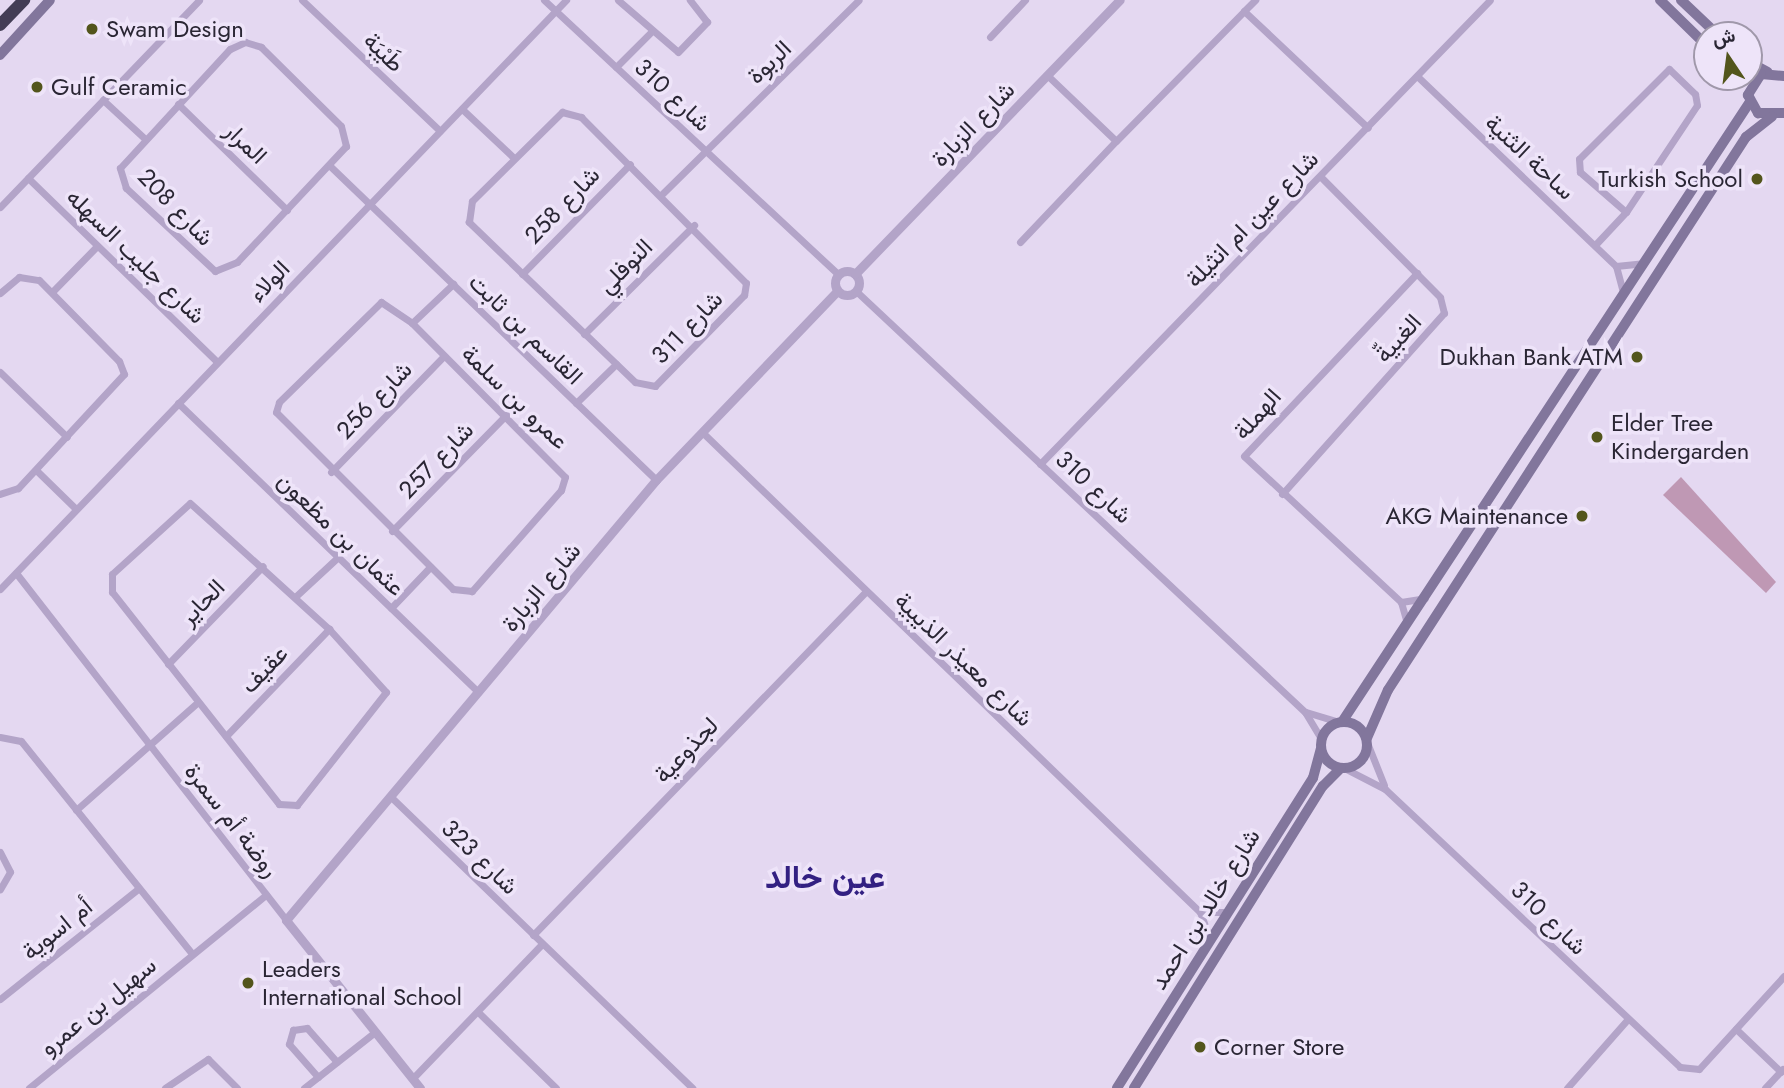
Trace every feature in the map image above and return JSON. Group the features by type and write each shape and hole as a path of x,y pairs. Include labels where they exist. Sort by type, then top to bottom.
{"highway":[{"path":"0,25 24,0"}],"main road":[{"path":"0,55 50,0"},
{"path":"1660,0 1693,32"},
{"path":"1681,0 1703,21"},
{"path":"1344,769 1321,744 1341,722 1406,631 1749,103 1748,91"},
{"path":"1749,103 1779,116"},
{"path":"1341,722 1367,741 1388,690 1746,137 1779,116"},
{"name":"شارع خالد بن احمد","path":"1134,1088 1323,786 1344,769 1364,758 1367,741"},
{"name":"شارع خالد بن احمد","path":"1116,1088 1312,778 1321,744"}],"street":[{"path":"0,207 199,0"},
{"name":"طَيْبَة","path":"302,0 440,131"},
{"name":"شارع 310","path":"544,0 838,274"},
{"name":"الولاء","path":"1,587 566,0"},
{"path":"618,0 671,50 681,50 707,22 690,0"},
{"name":"الربوة","path":"704,151 859,0"},
{"path":"990,37 1025,0"},
{"name":"شارع الزبارة","path":"855,274 1120,0"},
{"path":"1020,242 1255,0"},
{"name":"شارع عين ام انثيلة","path":"1041,464 1490,0"},
{"path":"1244,11 1368,128"},
{"path":"615,67 651,32"},
{"name":"شارع 208","path":"252,44 341,126 346,146 330,166 230,268 208,268 122,182 123,162 144,138 230,50 252,44"},
{"path":"1595,245 1626,212 1697,105 1695,94 1669,69 1579,159 1580,172 1626,212"},
{"path":"1047,75 1116,141"},
{"name":"ساحة الثنية","path":"1417,76 1616,266"},
{"name":"شارع 208","path":"103,100 144,138"},
{"name":"المرار","path":"178,104 286,210"},
{"path":"462,109 514,158"},
{"name":"شارع 311","path":"568,111 630,164 740,271 744,295 655,386 641,386 615,364 522,274 467,214 514,158 568,111"},
{"path":"662,194 704,151"},
{"name":"شارع 258","path":"522,274 630,164"},
{"path":"330,166 371,204"},
{"name":"الغبيةّ","path":"1282,494 1441,319 1440,297 1321,177"},
{"name":"شارع جليب السهله","path":"28,178 217,362"},
{"name":"القاسم بن ثابت","path":"371,204 656,480"},
{"name":"النوفلي","path":"584,334 694,225"},
{"path":"52,292 97,246"},
{"path":"1623,294 1616,266 1643,263"},
{"name":"الهملة","path":"1401,602 1248,464 1248,449 1417,273"},
{"path":"838,274 855,274 856,291 837,291 838,274"},
{"path":"0,293 26,275 52,292 124,374 18,488 0,494"},
{"path":"412,323 453,284"},
{"name":"شارع الزبارة","path":"285,920 656,480 837,291"},
{"name":"شارع 310","path":"856,291 1305,712 1321,744"},
{"name":"عمرو بن سلمة","path":"387,303 412,323 444,356 559,464 564,483 472,591 459,592 430,567 281,422 279,402 369,307 387,303"},
{"name":"شارع 256","path":"331,472 444,356"},
{"name":"شارع 311","path":"576,403 615,364"},
{"path":"0,372 67,437"},
{"name":"عثمان بن مظعون","path":"178,403 478,692"},
{"name":"شارع 257","path":"393,531 506,415"},
{"name":"شارع معيذر الذيبية","path":"702,432 1200,912 1210,940"},
{"path":"36,470 75,508"},
{"path":"190,503 263,566 382,684 385,700 297,805 279,804 112,592 112,575 190,503"},
{"path":"295,597 338,556"},
{"name":"الحاير","path":"169,664 263,566"},
{"path":"391,608 430,567"},
{"name":"روضة أم سمرة","path":"16,573 285,920 420,1088"},
{"name":"لجذوعية","path":"533,935 866,591"},
{"path":"1406,631 1401,602 1428,597"},
{"name":"عقيف","path":"226,736 329,629"},
{"path":"76,810 152,747 198,702"},
{"name":"شارع 310","path":"1305,712 1341,722"},
{"name":"سهيل بن عمرو","path":"0,737 22,741 192,954"},
{"name":"شارع 310","path":"1367,741 1385,789"},
{"name":"شارع 310","path":"1344,769 1385,789 1627,1020 1689,1070 1699,1069 1736,1028"},
{"name":"شارع 323","path":"391,797 692,1088"},
{"path":"0,852 10,872 0,889"},
{"name":"أم اسوية","path":"0,999 138,889"},
{"name":"سهيل بن عمرو","path":"29,1088 266,895"},
{"path":"1200,912 1227,912"},
{"path":"413,1078 542,944"},
{"path":"1765,1088 1782,1070 1736,1028 1784,976"},
{"path":"478,1012 556,1088"},
{"path":"1567,1088 1627,1020"},
{"path":"318,1077 289,1044 293,1030 307,1028 337,1062"},
{"path":"304,1088 375,1032"},
{"path":"165,1088 208,1059 237,1088"}],"shaded area":[{"path":"1681,477 1776,582 1766,593 1663,495"}],"place":[{"name":"Swam Design","path":"92,29"},
{"name":"Gulf Ceramic","path":"37,87"},
{"name":"Turkish School","path":"1757,179"},
{"name":"Dukhan Bank ATM","path":"1637,357"},
{"name":"Elder Tree Kindergarden","path":"1597,437"},
{"name":"AKG Maintenance","path":"1582,516"},
{"name":"Leaders International School","path":"248,983"},
{"name":"Corner Store","path":"1200,1047"}],"district":[{"name":"عين خالد","path":"825,877"}]}
